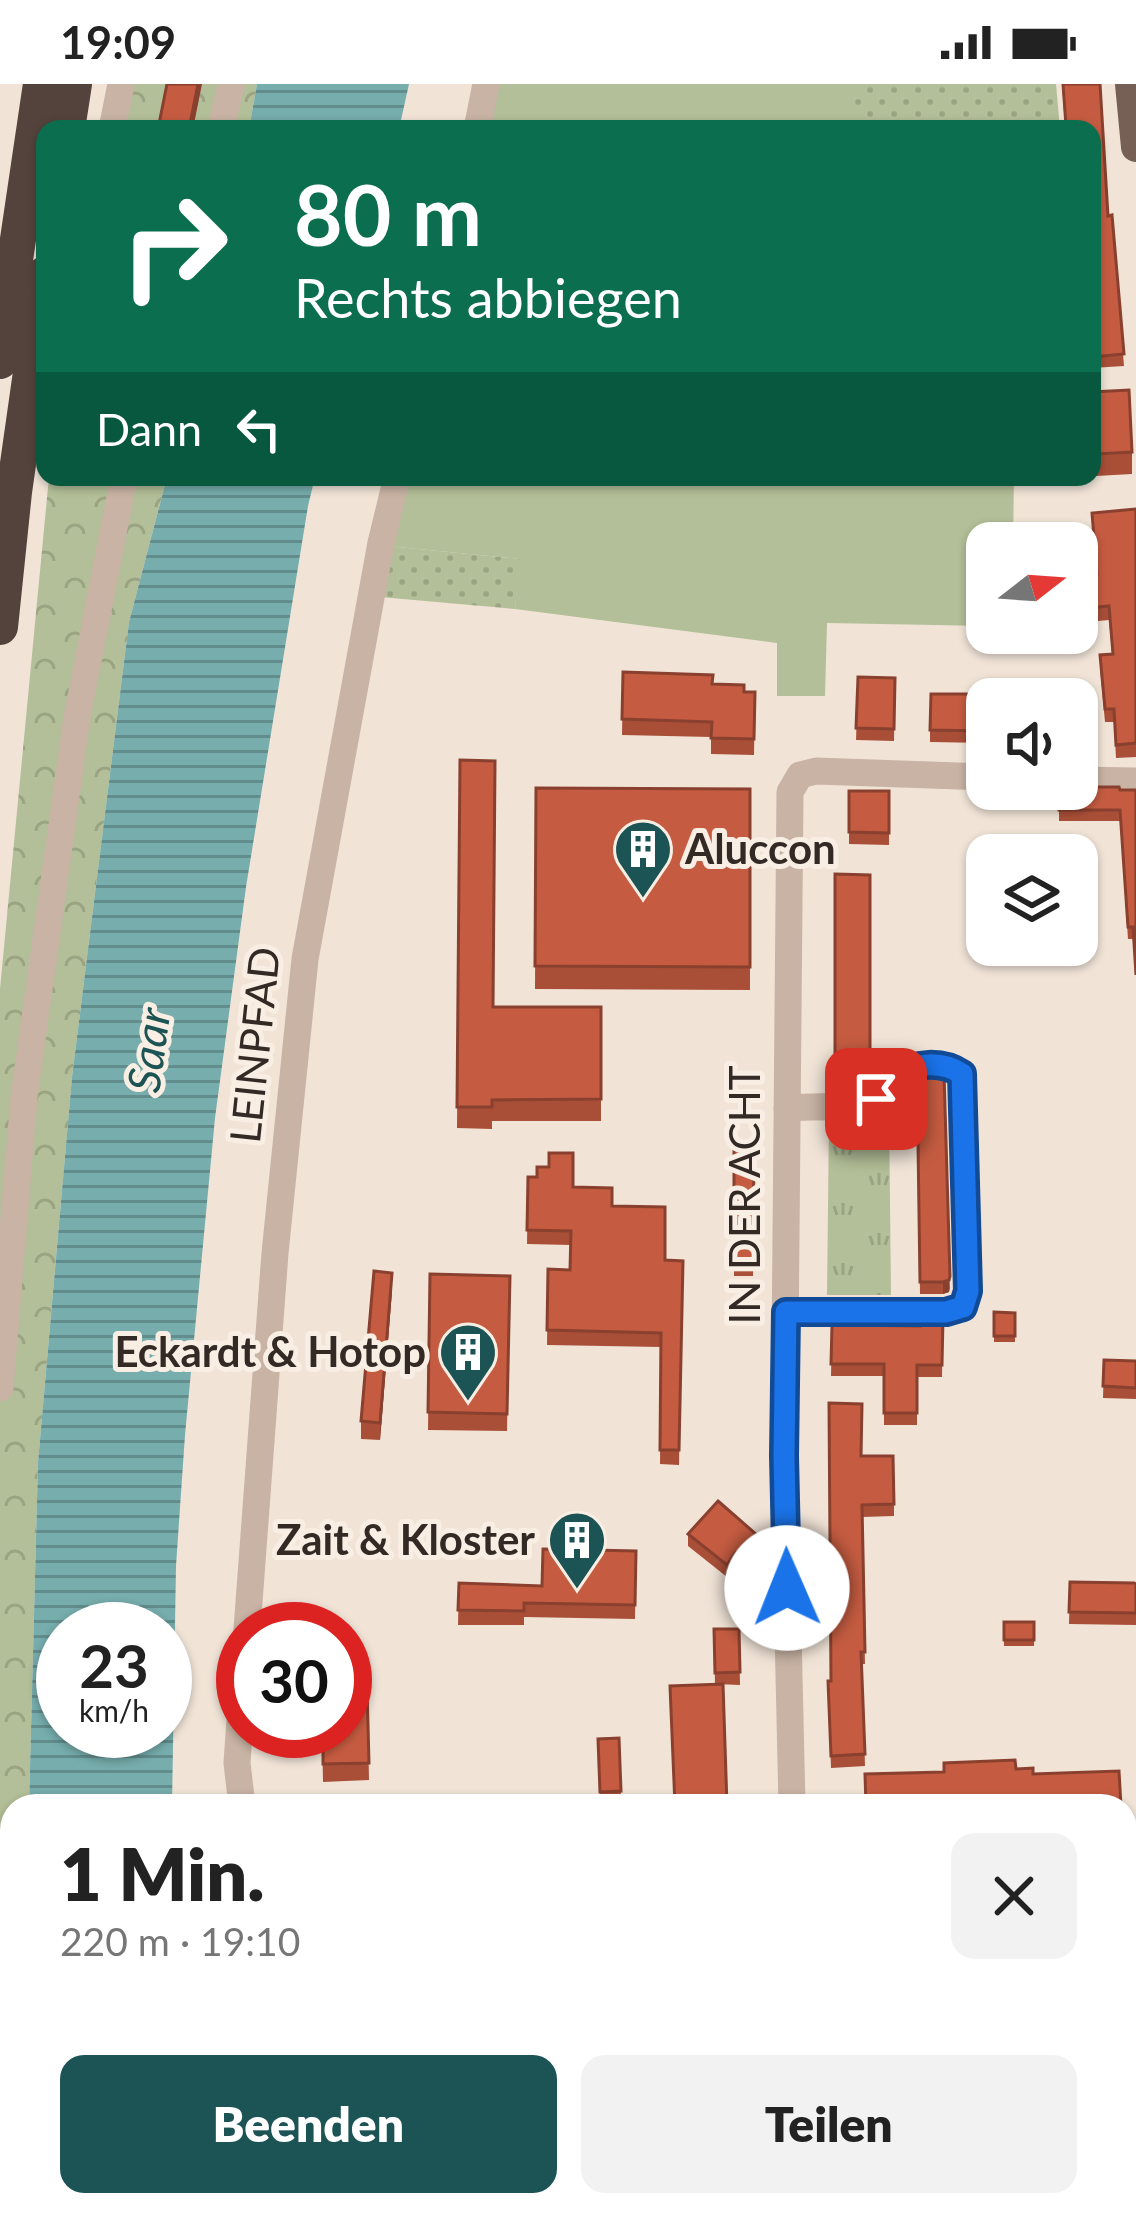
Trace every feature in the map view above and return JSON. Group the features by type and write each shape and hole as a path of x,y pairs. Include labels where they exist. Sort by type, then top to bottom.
{"highway":[{"path":"0,361 41,84"},
{"path":"68,120 74,84"},
{"path":"0,627 36,337"}],"main road":[{"path":"1130,84 1136,147"}],"street":[{"path":"114,120 121,84"},
{"path":"223,120 231,84"},
{"path":"479,120 486,84"},
{"path":"18,464 36,427"},
{"path":"0,1388 24,1096 77,717 122,486"},
{"name":"LEINPFAD","path":"249,1602 275,1253 305,959 376,566 395,486"},
{"name":"IN DER ACHT","path":"792,1794 784,1456 790,792 800,775 816,771 966,776"},
{"path":"1098,780 1136,782"},
{"path":"786,1312 946,1312 963,1307 968,1291 962,1074 950,1066 923,1065 896,1076 876,1099 787,1108"},
{"path":"236,1758 240,1794"}],"green space":[{"path":"131,84 257,84 251,120 123,120"},
{"path":"493,84 851,84 851,120 486,120"},
{"path":"851,84 1056,84 1059,120 851,120"},
{"path":"48,486 165,486 129,622 72,1077 38,1462 29,1794 0,1794 0,989"},
{"path":"402,486 1014,486 1013,522 966,522 966,626 827,623 825,696 777,696 777,643 515,609 519,559 387,546"},
{"path":"387,546 520,559 515,609 380,597"},
{"path":"840,1111 889,1111 891,1295 827,1295 829,1119"}],"water":[{"path":"257,84 409,84 401,120 251,120"},
{"name":"Saar","path":"165,486 313,486 246,887 215,1118 185,1435 175,1602 36,1602 36,1758 173,1758 172,1794 29,1794 38,1462 72,1077 129,622"}],"building":[{"path":"167,84 198,84 191,120 160,120"},
{"path":"1063,84 1100,84 1108,216 1112,215 1124,354 1101,356 1101,120 1066,120"},
{"path":"1129,390 1132,452 1101,454 1101,392"},
{"path":"1136,509 1136,743 1116,745 1114,709 1105,709 1100,655 1113,654 1109,606 1098,607 1098,522 1093,522 1092,513"},
{"path":"623,672 713,675 712,684 744,685 744,692 755,692 754,739 711,738 712,722 622,719"},
{"path":"858,677 895,678 894,729 856,728"},
{"path":"931,694 966,694 966,731 930,730"},
{"path":"460,760 495,761 493,1007 601,1007 601,1099 492,1100 492,1107 457,1107"},
{"path":"1098,787 1136,790 1136,975 1133,927 1128,927 1120,810 1098,810"},
{"name":"Aluccon","path":"536,788 750,789 750,967 535,966"},
{"path":"849,791 889,791 889,833 849,832"},
{"path":"835,874 870,875 870,1066 859,1073 835,1076"},
{"path":"944,1073 950,1276 943,1282 920,1282 917,1074"},
{"path":"734,1150 754,1151 753,1264 734,1264"},
{"path":"549,1153 573,1153 573,1187 612,1188 612,1206 665,1207 665,1260 683,1261 679,1450 660,1450 661,1333 547,1330 548,1269 570,1270 571,1231 527,1230 528,1177 537,1177 537,1167 549,1167"},
{"path":"374,1271 392,1273 380,1423 361,1421"},
{"path":"430,1274 510,1276 507,1414 428,1412"},
{"path":"994,1312 1015,1313 1015,1336 994,1336"},
{"path":"920,1318 943,1318 942,1365 917,1365 917,1413 884,1413 884,1364 831,1364 832,1325 920,1326"},
{"path":"1104,1360 1136,1361 1136,1388 1103,1386"},
{"path":"829,1403 862,1404 861,1456 893,1456 894,1504 862,1505 865,1754 831,1756 828,1681"},
{"path":"718,1501 757,1535 754,1550 735,1553 727,1565 688,1534"},
{"path":"543,1549 636,1551 635,1605 524,1603 524,1611 458,1610 459,1583 542,1586"},
{"path":"1070,1582 1134,1583 1136,1613 1069,1612"},
{"path":"1004,1622 1034,1622 1034,1640 1004,1640"},
{"path":"714,1629 739,1629 740,1672 715,1673"},
{"path":"723,1684 727,1794 674,1794 670,1686"},
{"path":"619,1738 621,1791 600,1792 598,1739"},
{"path":"323,1758 369,1758 369,1763 323,1764"},
{"path":"1015,1760 1016,1769 1033,1768 1033,1774 1119,1771 1120,1794 866,1794 865,1774 944,1772 944,1763"}],"place":[{"name":"Aluccon","path":"643,900"},
{"name":"Eckardt & Hotop","path":"468,1403"},
{"name":"Zait & Kloster","path":"577,1591"}],"route":[{"path":"787,1588 786,1312 946,1312 963,1307 968,1291 962,1074 950,1066 923,1065 896,1076 876,1099"}]}
